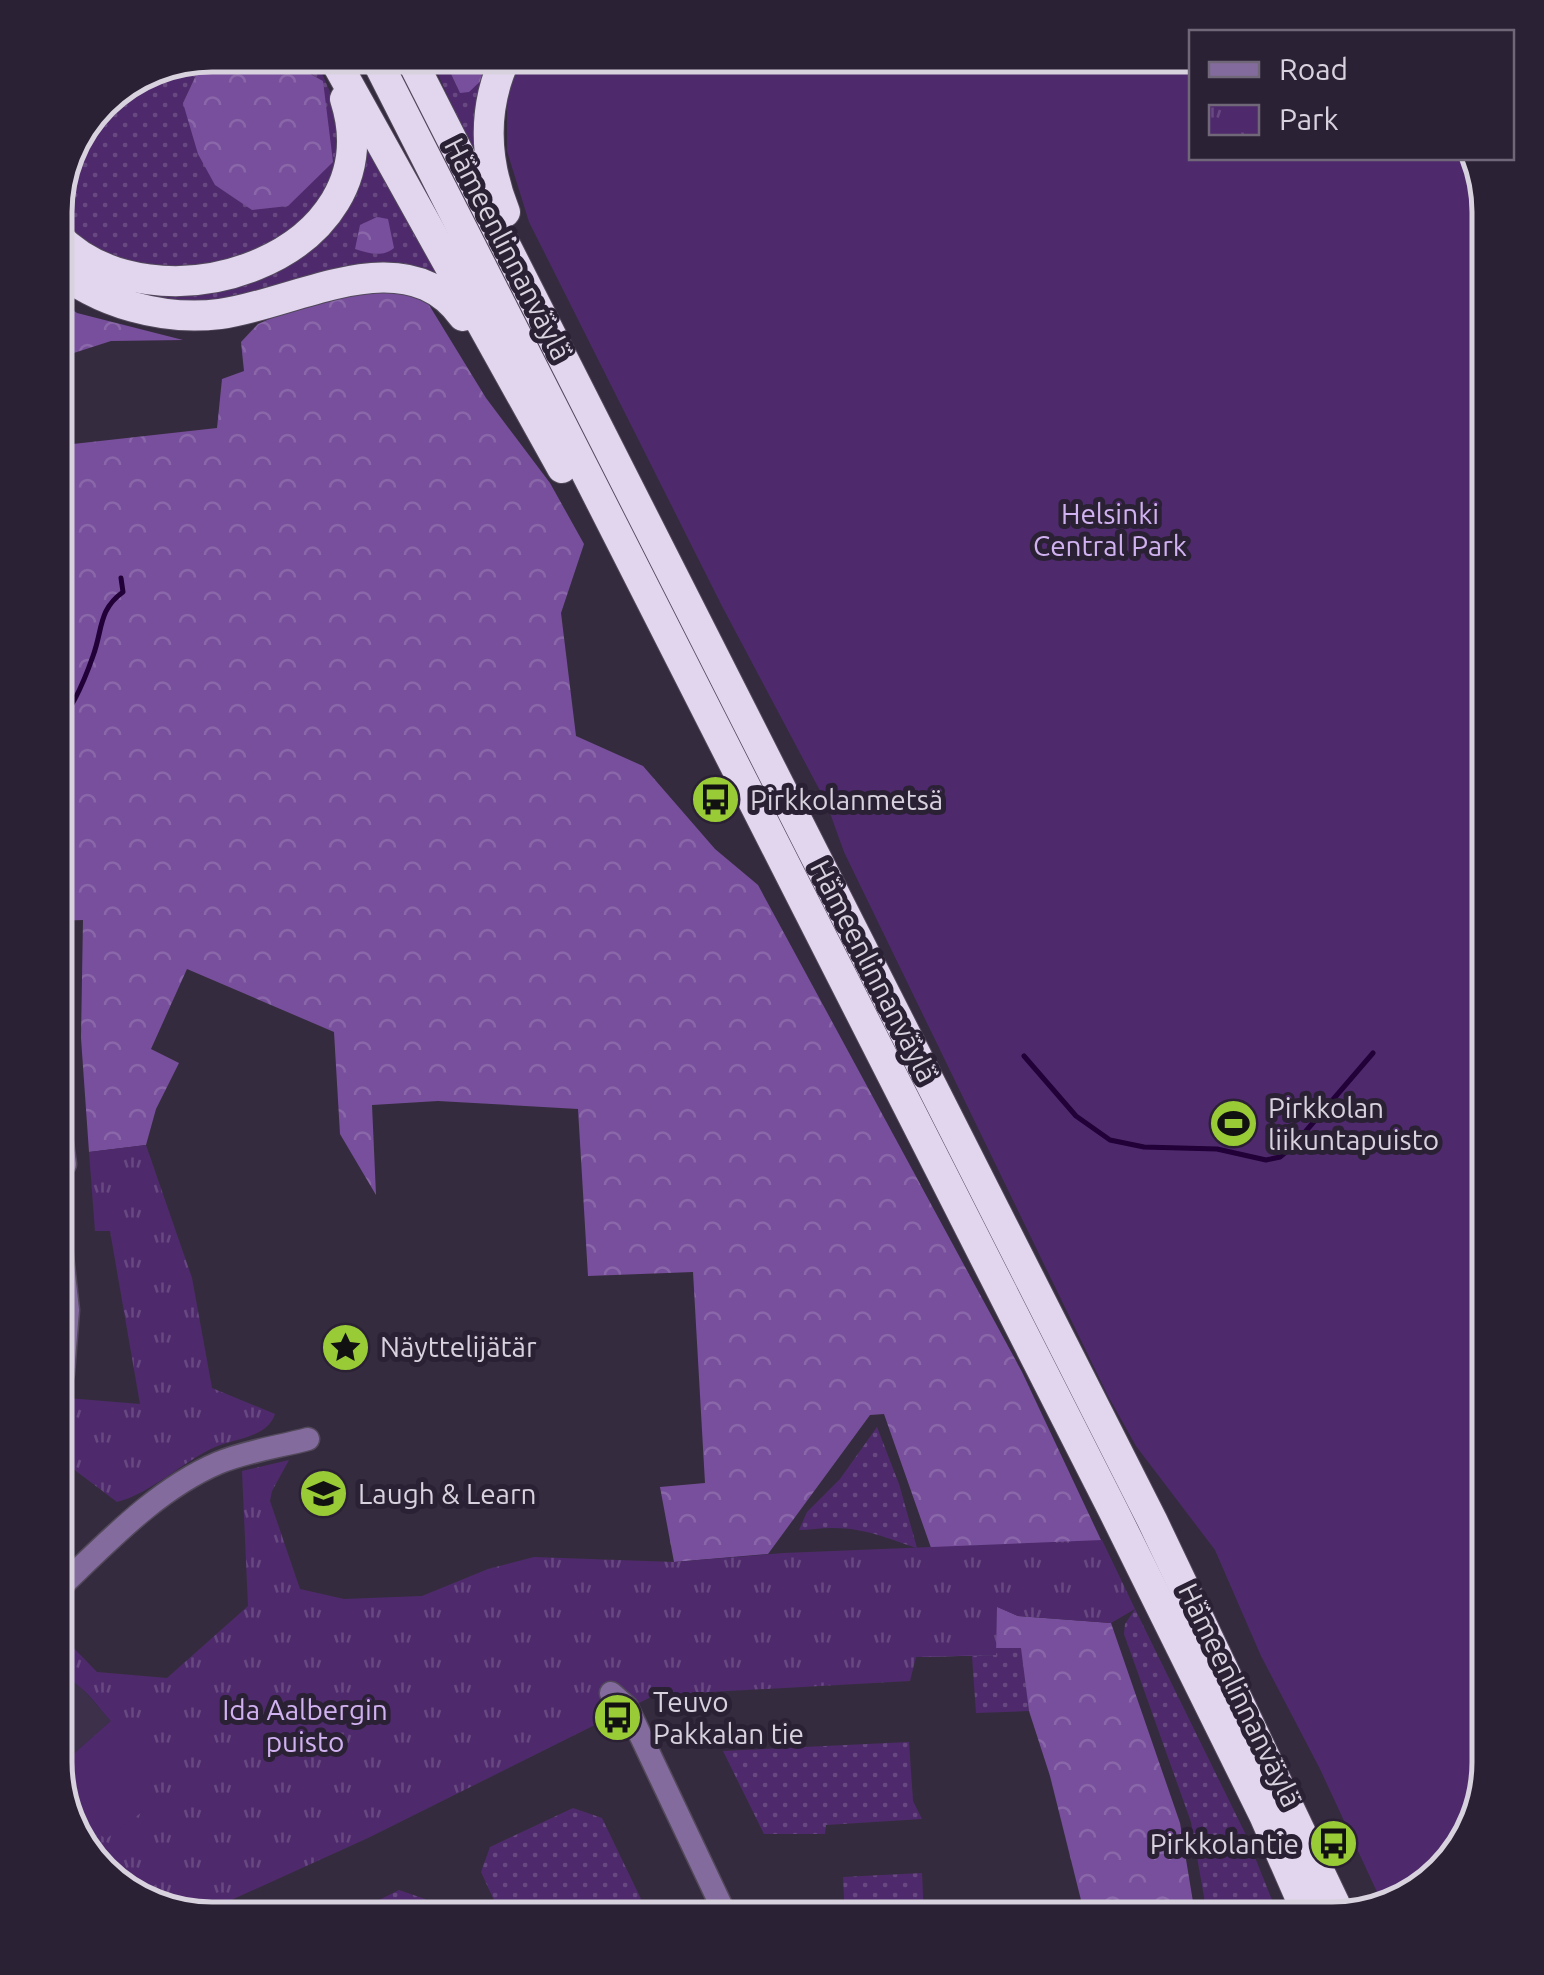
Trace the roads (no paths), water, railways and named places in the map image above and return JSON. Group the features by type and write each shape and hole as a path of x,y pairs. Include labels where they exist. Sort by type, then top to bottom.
{"highway":[{"path":"73,251 114,272 156,282 226,276 293,244 311,231 341,194 352,163 354,133 337,72"},
{"path":"342,72 515,388 658,618"},
{"name":"Hämeenlinnanväylä","path":"383,72 1123,1530 1264,1815 1302,1902"},
{"name":"Hämeenlinnanväylä","path":"418,72 1152,1520 1334,1902"},
{"path":"498,72 490,103 489,157 496,191 565,363"},
{"path":"73,278 116,301 170,314 214,315 356,279 397,277 430,286 446,296 515,388"}],"street":[{"path":"72,1577 157,1500 194,1475 240,1455 308,1440"},
{"path":"611,1693 627,1707 719,1902"}],"waterway":[{"path":"73,701 93,656 105,613 123,592 121,578"},
{"path":"1024,1056 1076,1116 1110,1140 1144,1147 1217,1149 1266,1160 1280,1157 1293,1146 1373,1053"}],"place":[{"name":"Pirkkolanmetsä","path":"715,800"},
{"name":"Pirkkolan liikuntapuisto","path":"1233,1124"},
{"name":"Näyttelijätär","path":"345,1347"},
{"name":"Laugh & Learn","path":"323,1494"},
{"name":"Teuvo Pakkalan tie","path":"618,1718"},
{"name":"Pirkkolantie","path":"1334,1844"}],"park label":[{"name":"Helsinki Central Park","path":"1110,530"},
{"name":"Ida Aalbergin puisto","path":"305,1726"}]}
